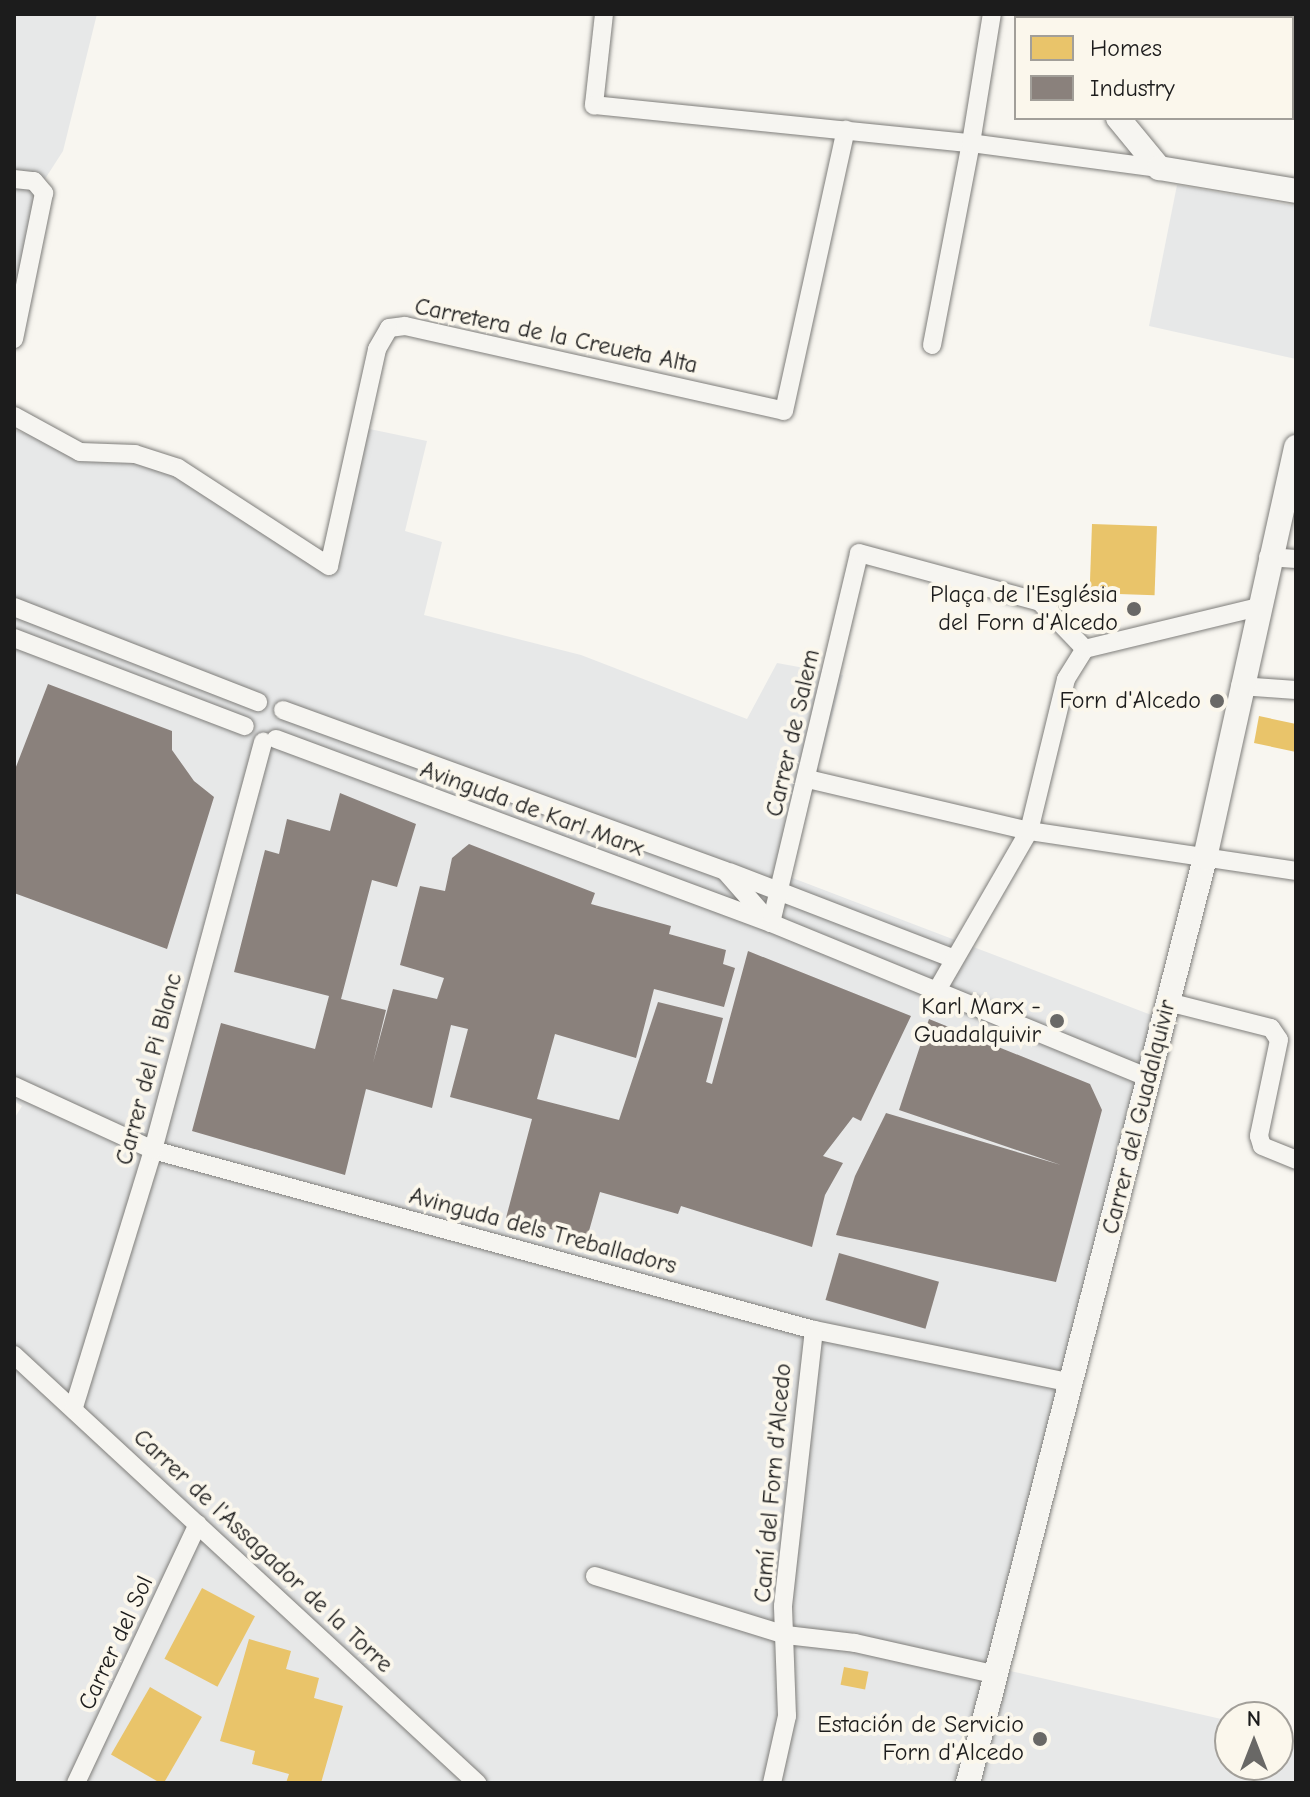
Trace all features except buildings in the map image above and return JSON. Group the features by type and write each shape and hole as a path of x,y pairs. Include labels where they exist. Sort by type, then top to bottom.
{"street":[{"path":"604,14 594,105 971,143 1159,168 1296,191"},
{"path":"932,345 992,14"},
{"path":"1120,120 1159,168"},
{"name":"Carretera de la Creueta Alta","path":"14,416 80,452 135,454 178,468 329,566 377,349 389,328 405,326 784,411 846,130"},
{"path":"14,179 34,181 44,193 14,339"},
{"name":"Carrer del Guadalquivir","path":"968,1783 1073,1383 1205,858 1268,557 1296,447"},
{"name":"Carrer de Salem","path":"771,923 808,779 859,553 1040,602 1085,649"},
{"path":"1268,557 1296,559"},
{"path":"14,607 258,702 269,701 283,710 286,726 269,741 245,726 14,638"},
{"path":"936,992 1029,831 1065,688 1085,649 1258,607"},
{"path":"1240,686 1296,690"},
{"path":"245,726 246,714 258,702"},
{"name":"Avinguda de Karl Marx","path":"283,710 780,891 954,959"},
{"name":"Avinguda de Karl Marx","path":"269,741 771,923 1149,1078"},
{"name":"Carrer del Pi Blanc","path":"74,1407 153,1150 269,741"},
{"path":"808,779 1029,831 1296,871"},
{"name":"Avinguda de Karl Marx","path":"725,871 771,923"},
{"path":"1168,1002 1271,1028 1279,1040 1259,1136 1262,1146 1296,1160"},
{"name":"Avinguda dels Treballadors","path":"14,1086 153,1150 814,1330 1073,1383"},
{"name":"Camí del Forn d'Alcedo","path":"772,1783 787,1716 783,1606 814,1330"},
{"name":"Carrer de l'Assagador de la Torre","path":"14,1355 74,1407 477,1783"},
{"name":"Carrer del Sol","path":"76,1783 198,1524"},
{"path":"595,1576 786,1635 855,1643 997,1675"}],"shaded area":[{"path":"14,14 97,14 63,151 45,179 49,200 14,311"},
{"path":"1177,185 1296,206 1296,359 1149,326"},
{"path":"360,427 427,441 405,531 442,542 424,615 581,655 747,719 777,663 843,675 790,877 1167,1021 1006,1670 1214,1717 1214,1781 1294,1781 1296,1736 1296,1783 14,1783 14,1119 22,1106 14,1101 14,430 84,451 159,461 326,565"}],"place":[{"name":"Plaça de l'Església del Forn d'Alcedo","path":"1134,609"},
{"name":"Forn d'Alcedo","path":"1217,701"},
{"name":"Karl Marx - Guadalquivir","path":"1057,1021"},
{"name":"Estación de Servicio Forn d'Alcedo","path":"1040,1739"}]}
